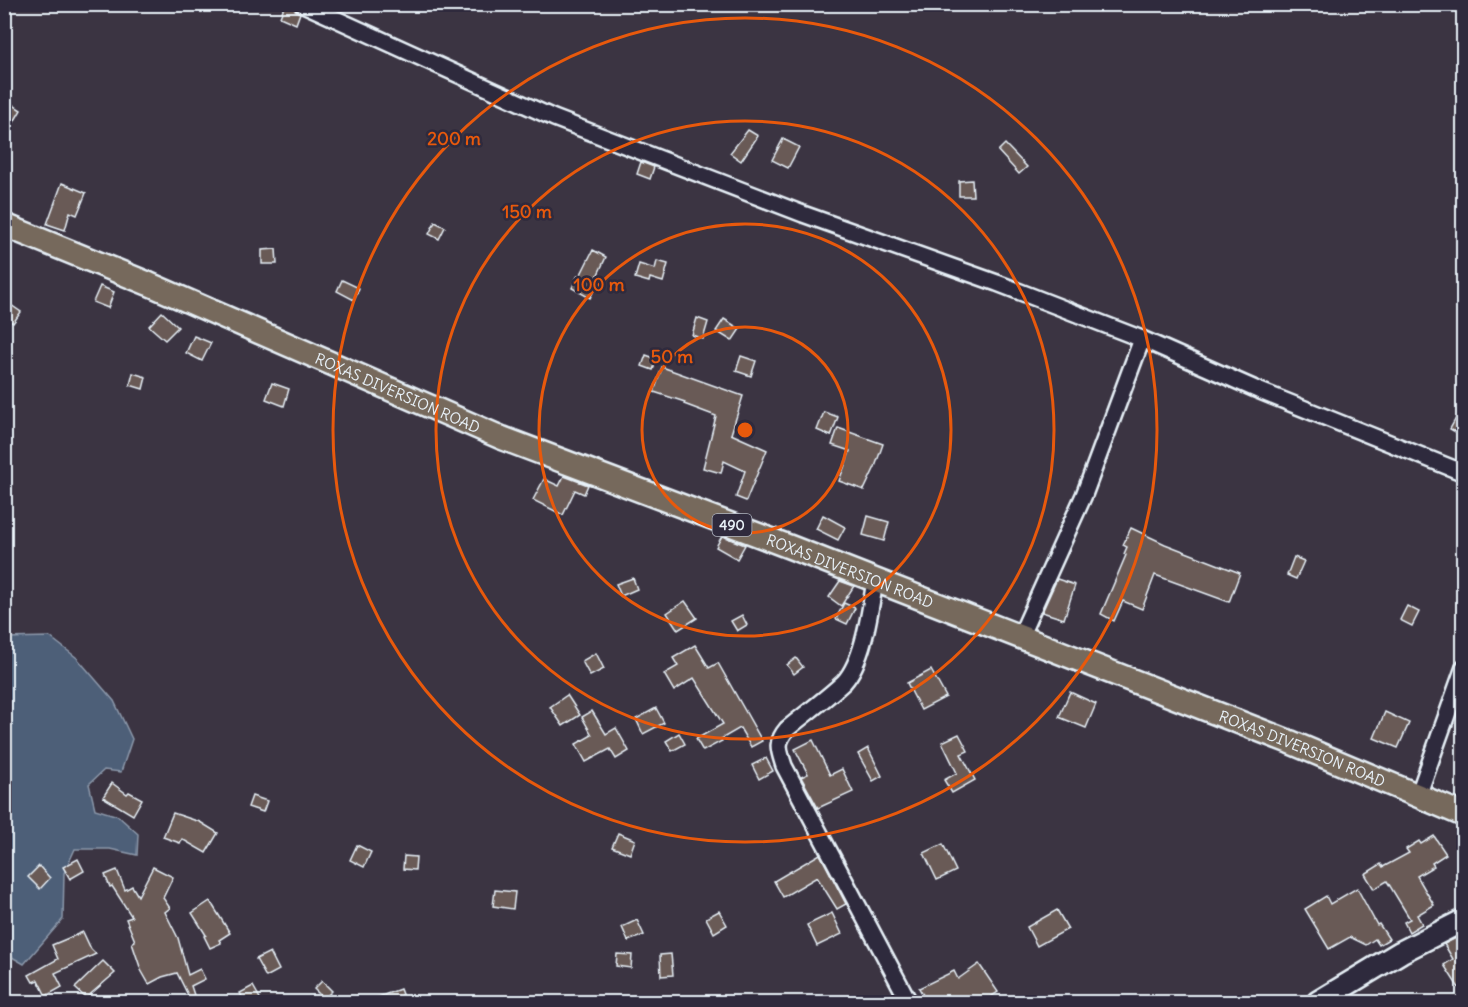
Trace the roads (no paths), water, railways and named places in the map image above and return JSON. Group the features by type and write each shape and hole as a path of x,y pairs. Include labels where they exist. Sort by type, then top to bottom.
{"main road":[{"name":"ROXAS DIVERSION ROAD","path":"4,225 149,284 502,438 1020,636 1290,742 1464,815"},
{"path":"1318,1002 1401,952 1464,920"}],"street":[{"path":"303,4 554,118 803,214 997,283 1142,339 1260,391 1464,473"},
{"path":"1020,636 1084,495 1142,339"},
{"path":"875,581 866,627 853,669 844,682 787,729 780,738 779,749 784,766 909,1002"},
{"path":"1418,796 1464,668"}],"water":[{"path":"50,637 77,658 114,701 132,739 121,772 104,770 89,784 95,809 118,816 138,834 137,855 110,849 75,849 64,873 63,919 24,964 5,953 5,638"}]}
